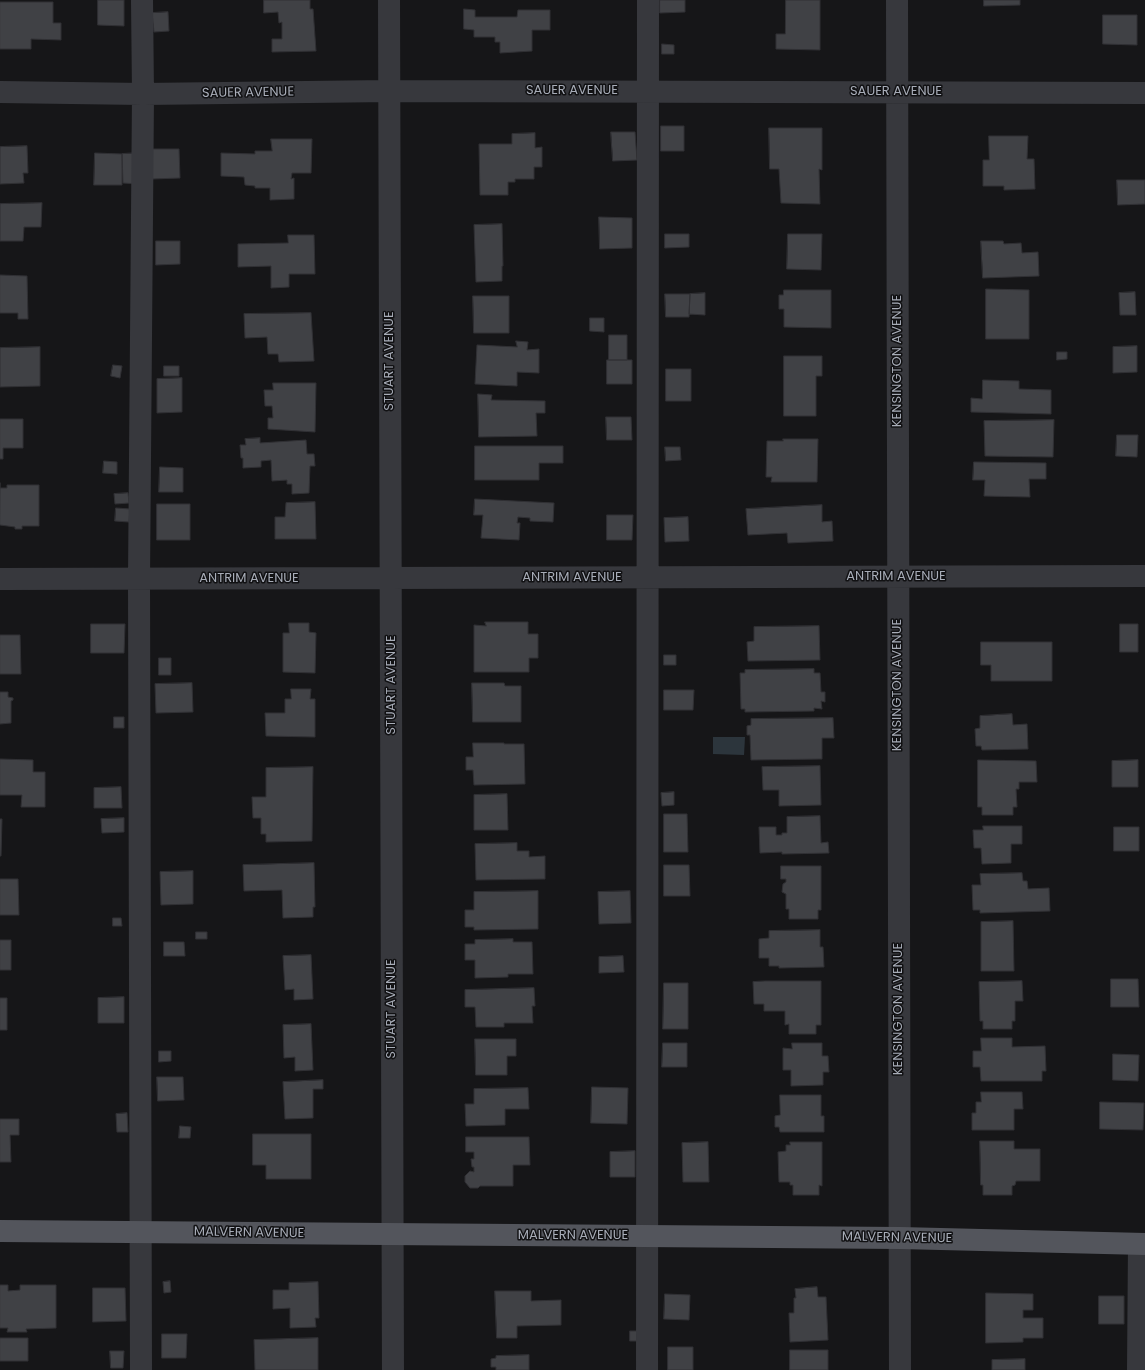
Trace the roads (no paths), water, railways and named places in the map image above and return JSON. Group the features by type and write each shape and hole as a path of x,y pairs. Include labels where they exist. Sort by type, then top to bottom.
{"main road":[{"name":"MALVERN AVENUE","path":"0,1231 900,1238 1142,1244"}],"street":[{"path":"141,1370 139,579 143,94 142,0"},
{"name":"STUART AVENUE","path":"389,0 393,1370"},
{"path":"648,0 648,1370"},
{"name":"KENSINGTON AVENUE","path":"897,0 900,1370"},
{"name":"SAUER AVENUE","path":"0,92 143,94 389,91 1145,93"},
{"name":"ANTRIM AVENUE","path":"0,579 1145,576"},
{"path":"1138,1370 1142,1244"}]}
